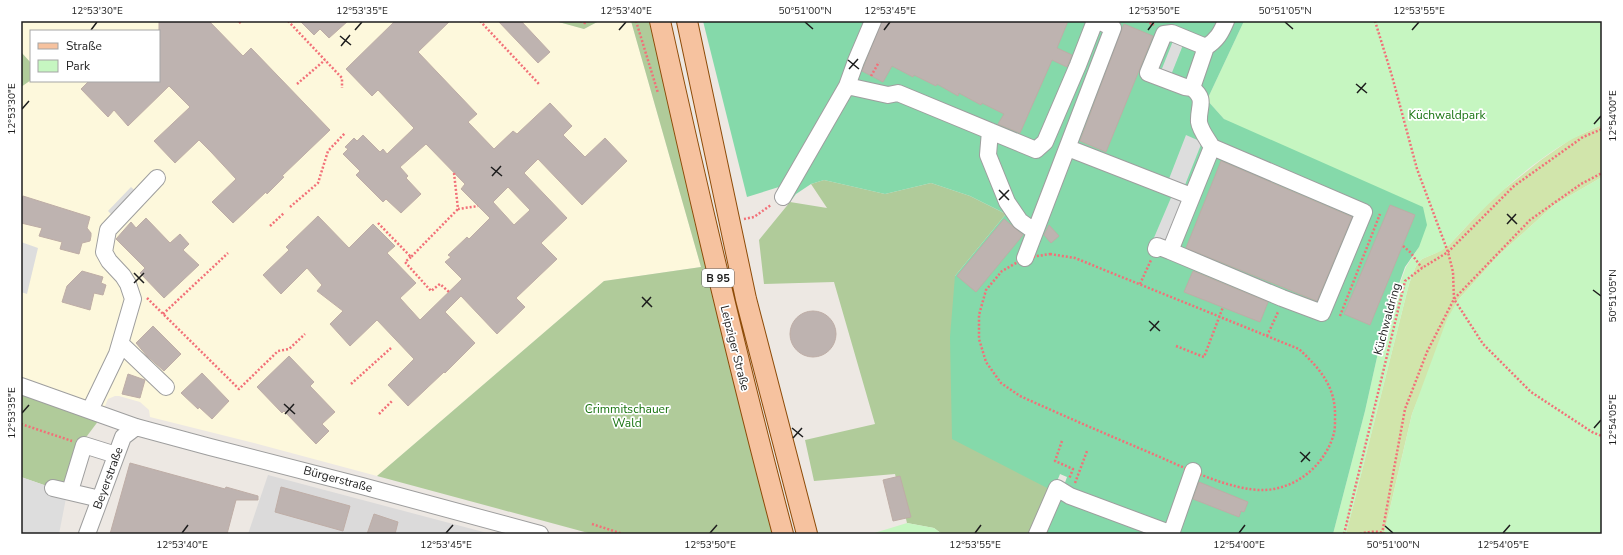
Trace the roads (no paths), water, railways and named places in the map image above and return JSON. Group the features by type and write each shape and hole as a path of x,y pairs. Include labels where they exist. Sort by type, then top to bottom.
{"main road":[{"name":"Leipziger Straße","path":"660,21 710,246 748,404 783,534"},
{"name":"Leipziger Straße","path":"687,21 746,299 807,534"}],"street":[{"path":"783,197 847,86 873,21"},
{"path":"847,86 888,96 898,93 1036,150 1045,142 1095,21"},
{"path":"1025,258 1034,230 1068,148 1113,28 1099,21"},
{"path":"1192,88 1206,47 1214,42 1220,34 1226,21"},
{"path":"1206,47 1172,33 1164,34 1148,72 1185,87 1192,88 1198,93 1201,98 1199,123 1212,147 1364,212 1322,313 1163,250 1191,196 1212,147"},
{"path":"1076,64 1097,72"},
{"path":"990,131 988,155 1007,202 1020,221 1034,230"},
{"path":"1068,148 1191,196"},
{"path":"93,403 121,344 132,306 133,295 123,276 109,261 104,252 105,238 108,230 157,178"},
{"path":"121,344 166,387"},
{"name":"Bürgerstraße","path":"21,386 93,403 136,427 540,534"},
{"name":"Beyerstraße","path":"87,534 123,437 136,427"},
{"path":"70,491 84,445 116,455"},
{"path":"1037,534 1057,488 1070,496 1173,534 1193,471"},
{"path":"53,488 100,499"}],"park label":[{"name":"Küchwaldpark","path":"1447,115"},
{"name":"Crimmitschauer Wald","path":"627,416"}]}
